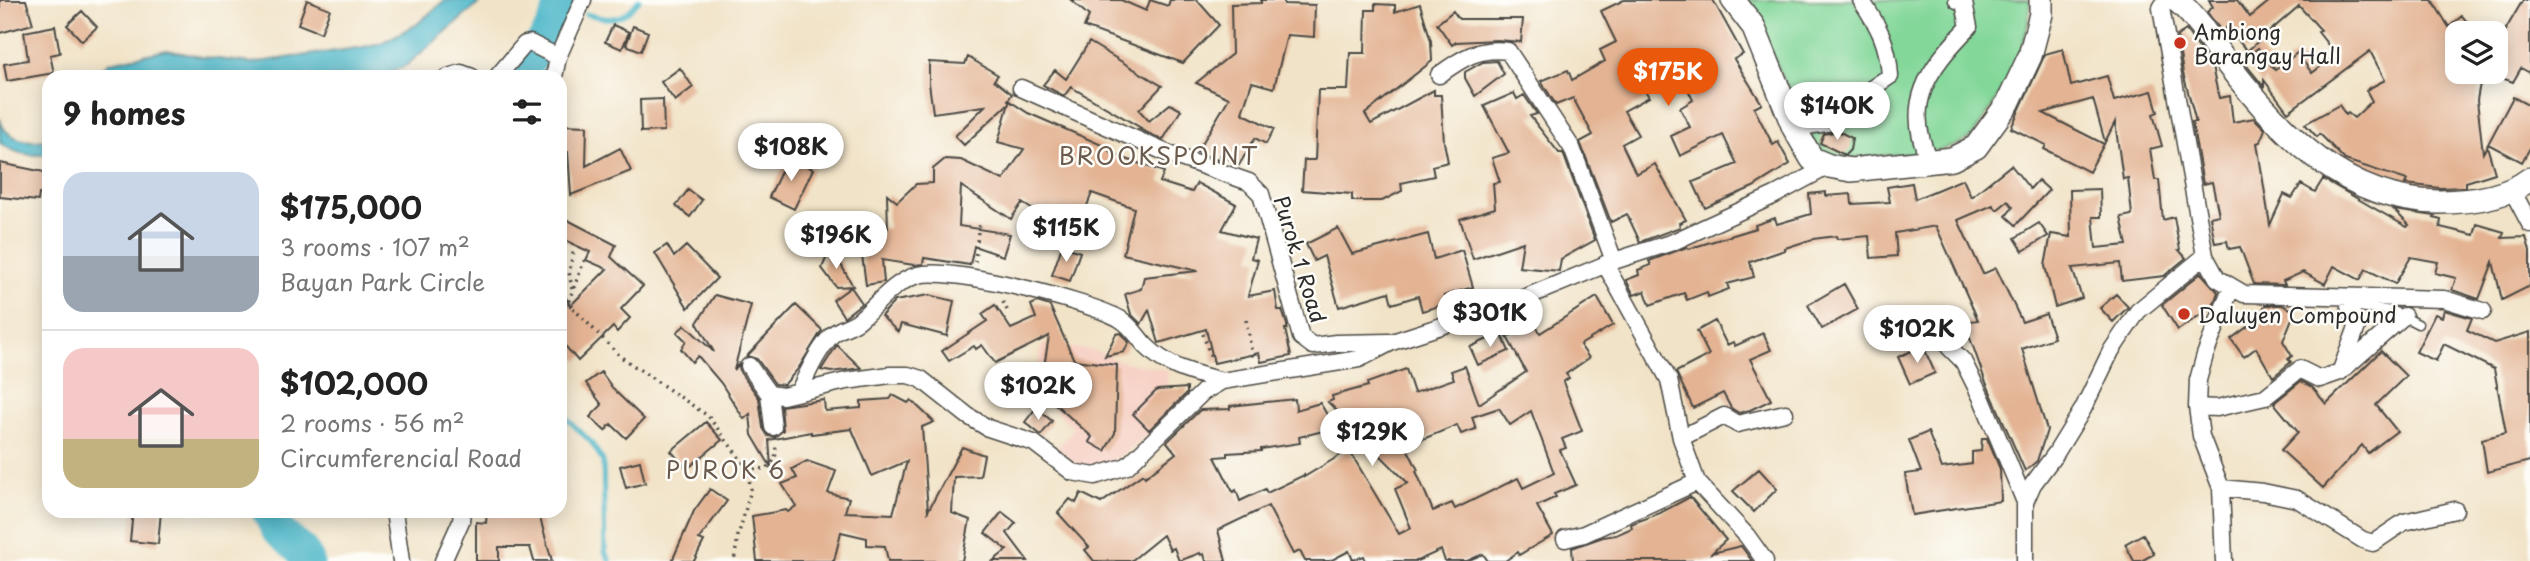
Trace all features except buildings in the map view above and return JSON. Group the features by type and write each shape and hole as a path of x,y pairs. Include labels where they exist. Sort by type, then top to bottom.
{"street":[{"path":"554,70 554,55 583,0"},
{"path":"1733,0 1753,26 1794,128 1812,159 1829,166 1852,170 1952,159 1976,147 2008,103 2030,56 2041,0"},
{"path":"1794,128 1833,122 1846,111 1857,111 1870,97 1871,89 1890,76 1883,33 1861,0"},
{"path":"1930,162 1921,144 1916,117 1922,91 1934,64 1969,27 1964,3 1957,0"},
{"path":"2166,0 2161,8 2166,44 2205,256 2217,278 2244,294 2342,302 2444,299 2483,311"},
{"path":"2176,0 2191,11 2228,65 2286,132 2345,178 2390,196 2422,202 2456,202 2521,184 2530,224"},
{"path":"503,70 519,50 530,43 554,55"},
{"path":"1439,75 1477,51 1508,51 1572,148 1609,262 1669,380 1681,438 1697,482 1747,536 1765,561"},
{"name":"Purok 1 Road","path":"1021,88 1169,154 1249,182 1261,194 1301,337 1313,346 1392,342"},
{"path":"799,391 816,356 833,334 857,322 891,289 919,275 973,278 1075,301 1119,318 1162,360 1184,372 1220,381 1359,359 1392,342 1509,304 1609,262 1674,242 1775,195 1829,166"},
{"path":"2025,502 2033,484 2083,409 2111,351 2138,311 2205,256"},
{"path":"2224,561 2221,488 2201,436 2197,407 2198,380 2205,355 2231,288"},
{"path":"2340,372 2357,327 2342,302"},
{"path":"2197,407 2217,408 2265,397 2300,369 2319,379 2340,372 2411,320"},
{"path":"1949,347 1963,361 1982,399 2025,502 2025,561"},
{"path":"749,366 769,394 773,427"},
{"path":"769,394 783,396 890,375 915,377 988,429 1034,443 1072,472 1095,476 1127,466 1203,392 1220,381"},
{"path":"1681,438 1724,416 1737,425 1785,413"},
{"path":"1565,539 1584,534 1697,482"},
{"path":"2221,488 2297,499 2372,543 2404,522 2455,510"},
{"path":"395,518 401,561"},
{"path":"443,561 461,518"}],"lane":[{"path":"2342,302 2393,310 2411,320"}],"path":[{"path":"973,278 979,222"},
{"path":"573,290 569,272 574,249"},
{"path":"586,256 568,303 621,357 708,416 747,468 751,490 734,561"},
{"path":"1246,320 1256,376"},
{"path":"1203,334 1220,381"},
{"path":"747,468 766,469 774,463 776,455 773,427"}],"shaded area":[{"path":"1042,345 1093,350 1122,362 1163,369 1168,372 1166,388 1150,389 1173,413 1122,455 1108,463 1089,468 1073,462 1055,450 1074,429 1033,386"}],"green space":[{"path":"1746,0 2030,0 2026,33 2015,65 1971,137 1939,150 1851,158 1834,155 1816,147"}],"water":[{"path":"445,0 483,0 407,65 397,70 99,70 111,62 167,50 251,63 364,47 383,42 416,25"},
{"path":"556,0 573,0 561,29 550,45 535,38 551,16"},
{"path":"0,118 6,131 12,136 26,140 42,140 42,155 23,154 0,143"}],"waterway":[{"path":"520,70 543,42 562,0"},
{"path":"586,14 615,18 627,13 639,0"},
{"path":"567,419 591,442 603,461 605,552 610,561"},
{"path":"272,518 278,531 302,551 308,561"}],"place":[{"name":"Ambiong Barangay Hall","path":"2180,43"},
{"name":"Daluyen Compound","path":"2184,314"}],"district":[{"name":"BROOKSPOINT","path":"1159,155"},
{"name":"PUROK 6","path":"726,469"}]}
